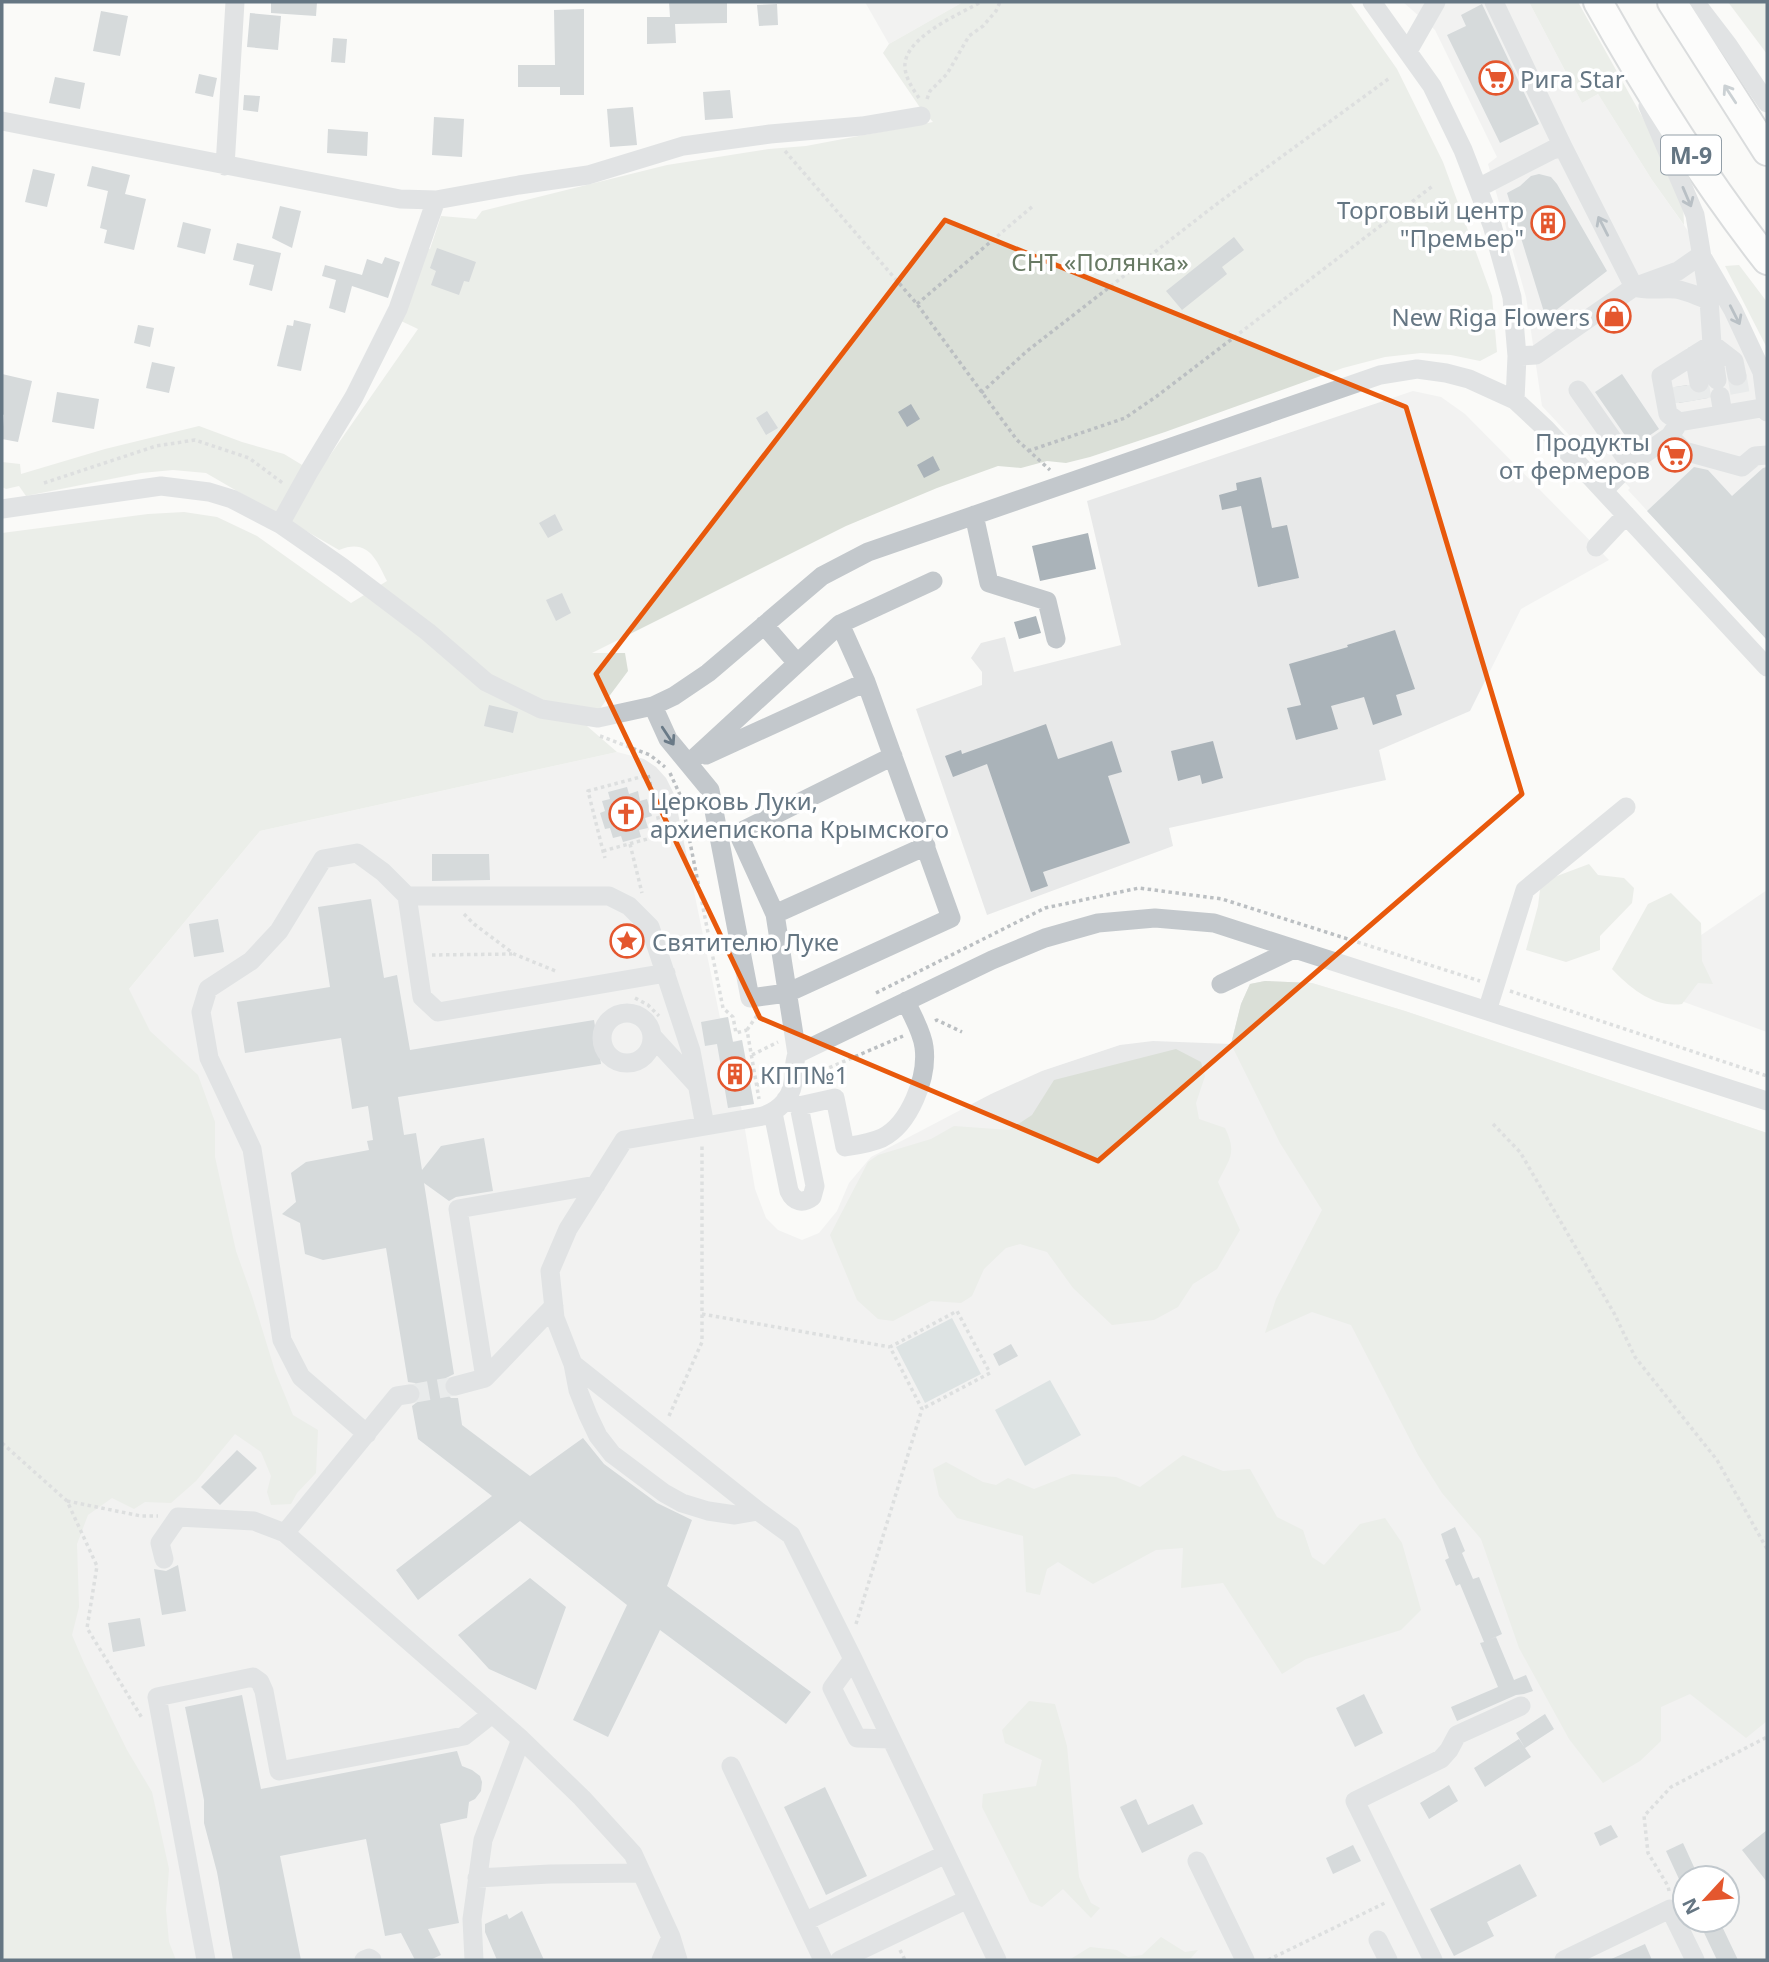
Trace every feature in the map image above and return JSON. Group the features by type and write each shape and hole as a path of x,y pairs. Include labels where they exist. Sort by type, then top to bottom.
{"highway":[{"name":"М-9","path":"1598,2 1660,109 1723,204 1767,260"},
{"name":"М-9","path":"1672,2 1767,151"}],"street":[{"path":"225,166 235,2"},
{"path":"1372,2 1432,86 1463,150 1492,225 1512,297 1517,356 1515,400"},
{"path":"1408,51 1436,2"},
{"path":"1494,2 1634,287 1644,290 1684,291 1709,300"},
{"path":"1695,2 1767,103"},
{"path":"1622,44 1695,215 1709,300 1712,344 1734,361 1706,403 1684,451 1742,467 1755,456 1767,455"},
{"path":"2,121 400,199 436,200 588,176 684,146 770,134 862,126 923,113"},
{"path":"1478,188 1563,147"},
{"path":"280,524 354,397 398,309 436,200"},
{"path":"1517,356 1536,355 1634,287 1678,271 1702,255"},
{"path":"1702,255 1733,310 1762,372 1767,409 1706,403 1668,414 1661,376 1712,344"},
{"path":"1686,360 1706,403"},
{"path":"2,509 161,486 183,487 232,499 280,524 342,567 428,632 486,682 541,709 598,718 653,706 674,696 708,673 822,576 868,552 1380,375 1416,369 1469,379 1515,400 1604,490 1767,667"},
{"path":"1578,390 1630,464"},
{"path":"1604,490 1630,464 1706,403"},
{"path":"974,515 989,583 1047,601 1056,639"},
{"path":"1596,547 1626,515"},
{"path":"689,763 840,624 933,581"},
{"path":"710,790 750,998 787,993 951,918 866,682 840,624"},
{"path":"764,625 797,663"},
{"path":"689,763 866,682"},
{"path":"653,706 668,739 710,790 738,833 775,914 797,1054 793,1065 792,1090 780,1108"},
{"path":"738,833 893,756"},
{"path":"1487,1011 1525,890 1626,807"},
{"path":"775,914 926,845"},
{"path":"367,1434 301,1377 282,1340 252,1149 209,1058 201,1012 208,989 251,961 279,931 323,859 357,853 383,872 407,896 422,997 438,1012 666,973"},
{"path":"407,896 608,896 629,906 650,928 666,973 691,1051 704,1127"},
{"path":"797,1054 992,960 1045,938 1098,923 1155,918 1213,923 1767,1101"},
{"path":"1221,984 1294,949"},
{"path":"758,1511 735,1515 682,1503 664,1493 612,1454 598,1437 578,1390 573,1364 555,1318 550,1271 568,1229 624,1140 704,1127 780,1108 835,1098 845,1147 884,1137 902,1120 914,1100 925,1068 924,1046 906,1001"},
{"path":"649,1046 675,1062 698,1086"},
{"path":"485,1378 458,1209 596,1185"},
{"path":"456,1386 485,1378 554,1306"},
{"path":"573,1364 791,1535 997,1960"},
{"path":"285,1533 397,1396 410,1394"},
{"path":"164,1559 160,1543 178,1517 254,1521 285,1533 521,1739 582,1798 634,1854 671,1937 678,1960"},
{"path":"851,1655 832,1688 857,1738 891,1739"},
{"path":"206,1960 157,1697 253,1677 260,1682 264,1691 279,1770 464,1736 492,1714"},
{"path":"1433,1960 1355,1801 1441,1759 1449,1751 1457,1735 1521,1706"},
{"path":"474,1960 472,1919 483,1840 521,1739"},
{"path":"731,1766 823,1960"},
{"path":"806,1921 946,1854"},
{"path":"1197,1861 1245,1960"},
{"path":"477,1878 642,1873"},
{"path":"839,1960 968,1899"},
{"path":"1564,1960 1670,1909 1695,1960"},
{"path":"661,1960 671,1937"},
{"path":"1378,1940 1388,1960"},
{"path":"364,1960 372,1960"}],"path":[{"path":"923,113 904,65 911,50 928,32 981,2"},
{"path":"923,113 930,91 947,74 969,36 983,26 1000,2"},
{"path":"981,393 1027,351 1207,211 1391,77"},
{"path":"770,134 917,304 1017,440 1066,484"},
{"path":"1028,451 1125,418 1434,185"},
{"path":"917,304 1033,206"},
{"path":"40,484 156,446 195,440 249,458 297,493"},
{"path":"596,734 650,755 664,766 674,779 681,797 723,1008 733,1017 736,1033 747,1030 757,1085 780,1108"},
{"path":"603,851 662,835 648,775 588,791 603,851 605,858"},
{"path":"631,844 650,928"},
{"path":"416,955 514,954"},
{"path":"757,1085 810,1076 937,1020 962,1032"},
{"path":"1493,1124 1520,1152 1614,1313 1635,1357 1717,1460 1767,1549"},
{"path":"661,1434 702,1342 704,1127"},
{"path":"702,1314 890,1347 957,1311 990,1373 922,1409"},
{"path":"851,1655 922,1409 890,1347"},
{"path":"2,1443 67,1501 97,1566 87,1628 148,1728"},
{"path":"67,1501 141,1516 178,1517"},
{"path":"1670,1909 1668,1886 1648,1853 1644,1816 1671,1787 1767,1737"},
{"path":"1268,1960 1401,1895"}],"highlighted area":[{"path":"945,220 1406,407 1522,794 1098,1161 760,1018 596,674"}],"shaded area":[{"path":"865,2 963,2 889,44"},
{"path":"1403,2 1529,2 1582,103 1598,94 1652,180 1736,299 1767,360 1767,640 1628,490 1630,488 1618,475 1608,465 1600,468 1542,406 1526,297 1488,164 1497,157 1435,30"},
{"path":"1413,391 1441,397 1465,414 1609,560 1521,609 1470,711 1379,750 1386,780 1169,828 1173,846 987,915 916,709 982,685 982,672 971,658 981,643 1005,637 1014,672 1121,645 1087,501"},
{"path":"617,752 644,759 656,767 666,778 674,794 720,1018 728,1017 733,1041 742,1040 754,1104 741,1106 755,1189 766,1218 778,1230 802,1240 819,1233 837,1211 849,1183 871,1157 991,1094 1042,1071 1120,1045 1153,1041 1231,1044 1241,1004 1250,984 1265,981 1312,983 1405,1011 1767,1133 1767,1960 2,1960 2,1160 129,989 260,831"},
{"path":"1767,890 1767,1032 1684,1002 1672,955"},
{"path":"952,1318 981,1374 925,1403 896,1347"},
{"path":"1050,1380 1081,1435 1025,1466 995,1410"}],"green space":[{"name":"СНТ «Полянка»","path":"963,2 1350,2 1397,69 1443,162 1492,296 1497,352 1480,361 1421,353 1385,357 1343,368 1090,457 1066,463 1047,461 1021,468 998,466 937,488 846,526 592,653 625,653 628,671 587,726 617,752 260,831 129,989 150,1031 198,1075 215,1122 215,1157 236,1251 275,1371 293,1415 318,1430 316,1473 297,1493 291,1504 271,1505 267,1492 271,1476 261,1452 235,1434 196,1481 171,1503 145,1502 134,1509 112,1498 88,1515 77,1544 79,1607 72,1635 127,1750 152,1792 169,1869 166,1910 169,1942 176,1960 2,1960 2,533 148,514 184,512 217,517 257,536 351,603 387,581 375,558 364,549 349,547 339,550 206,473 173,470 141,473 26,496 19,486 6,489 2,487 2,462 20,464 21,474 105,449 199,426 284,454 317,474 418,329 399,320 425,247 430,249 441,216 476,219 482,211 667,165 806,146 933,122 883,53 889,44"},
{"path":"1529,2 1578,2 1658,145 1683,201 1684,225 1598,94 1582,103"},
{"path":"1728,2 1767,2 1767,54"},
{"path":"1739,265 1767,302 1767,348 1725,266"},
{"path":"1589,864 1598,875 1624,878 1634,888 1632,903 1600,936 1600,950 1566,962 1526,950 1538,906 1541,882"},
{"path":"1671,893 1701,923 1702,961 1713,984 1698,983 1682,1004 1652,1000 1612,969 1648,904"},
{"path":"1265,981 1312,983 1405,1011 1767,1133 1767,1721 1746,1738 1690,1694 1661,1707 1661,1741 1640,1761 1603,1783 1569,1739 1519,1648 1481,1539 1442,1493 1418,1455 1351,1325 1312,1312 1265,1333 1276,1299 1322,1210 1280,1143 1231,1044 1241,1004 1250,984"},
{"path":"1176,1049 1201,1062 1205,1076 1196,1103 1199,1119 1225,1128 1229,1137 1230,1155 1218,1182 1240,1230 1217,1269 1193,1284 1178,1307 1154,1320 1112,1325 1073,1288 1047,1252 1020,1244 1006,1248 984,1269 972,1296 961,1303 931,1301 893,1321 878,1319 857,1300 830,1235 868,1162 878,1155 931,1139 954,1126 1009,1130 1032,1115 1054,1080"},
{"path":"1183,1455 1223,1471 1250,1469 1277,1517 1303,1530 1312,1557 1324,1565 1360,1524 1385,1518 1402,1543 1421,1610 1401,1630 1306,1659 1282,1674 1223,1583 1181,1588 1183,1548 1156,1550 1093,1584 1058,1562 1047,1569 1040,1595 1026,1592 1023,1536 957,1518 939,1496 933,1469 946,1462 983,1482 996,1485 1008,1478 1034,1489 1072,1474 1116,1477 1140,1487"},
{"path":"1029,1701 1055,1704 1067,1746 1079,1877 1091,1903 1100,1908 1091,1918 1063,1889 1042,1907 1030,1902 982,1807 983,1794 1036,1786 1042,1760 1005,1743 1002,1730"},
{"path":"1161,1937 1185,1952 1198,1950 1185,1960 1069,1960 1090,1947 1117,1950 1128,1957 1142,1955"}],"building":[{"path":"271,2 317,2 316,16 271,13"},
{"path":"669,2 727,2 727,23 675,24 676,43 647,44 647,17 670,17"},
{"path":"777,4 778,25 759,26 757,5"},
{"name":"Рига Star","path":"1482,4 1539,124 1500,143 1447,35 1466,26 1461,15"},
{"path":"584,9 584,95 560,95 560,87 518,87 518,65 555,65 554,10"},
{"path":"101,11 128,16 120,56 93,51"},
{"path":"250,13 281,16 278,50 247,47"},
{"path":"333,38 347,39 345,63 331,62"},
{"path":"199,74 217,78 213,97 195,93"},
{"path":"55,77 85,83 80,109 49,103"},
{"path":"730,90 733,118 705,120 703,92"},
{"path":"244,95 260,96 258,112 243,110"},
{"path":"633,107 637,145 610,147 607,109"},
{"path":"434,117 464,119 462,157 432,155"},
{"path":"328,129 368,132 367,156 327,153"},
{"path":"92,166 130,175 125,194 146,199 134,250 104,243 107,230 100,228 108,191 87,186"},
{"path":"33,169 55,174 47,207 25,202"},
{"name":"Торговый центр \"Премьер\"","path":"1539,174 1551,177 1557,184 1607,271 1551,314 1544,312 1507,193 1531,176"},
{"path":"280,206 301,211 292,248 272,238"},
{"path":"183,222 211,229 205,254 177,247"},
{"path":"1234,237 1244,250 1222,267 1227,274 1182,310 1166,291"},
{"path":"237,243 281,253 272,291 249,285 254,265 233,260"},
{"path":"437,248 476,262 469,282 464,281 459,295 431,285 436,271 430,268"},
{"path":"385,257 400,262 388,298 352,286 345,313 329,308 336,280 322,276 325,265 362,275 367,259 382,264"},
{"path":"1624,309 1627,314 1609,329 1604,323"},
{"path":"294,320 311,324 301,371 277,366 287,325 293,326"},
{"path":"138,325 154,328 150,347 134,343"},
{"path":"152,362 175,367 169,393 146,388"},
{"path":"2,374 32,381 18,442 2,439"},
{"path":"1622,374 1659,429 1633,447 1595,392"},
{"path":"1687,385 1696,395 1702,395 1709,389 1708,398 1679,403 1675,387"},
{"path":"57,392 99,399 94,429 52,422"},
{"path":"911,404 920,419 907,427 898,412"},
{"path":"767,411 778,428 766,435 756,418"},
{"path":"933,456 940,470 924,478 917,465"},
{"path":"1694,467 1708,470 1732,496 1767,467 1767,640 1647,511"},
{"path":"1261,477 1272,528 1287,525 1299,578 1258,587 1241,506 1222,510 1219,495 1237,490 1236,483"},
{"path":"555,514 563,530 548,538 539,523"},
{"path":"1088,533 1096,569 1040,581 1032,546"},
{"path":"562,593 571,613 556,621 546,600"},
{"path":"1036,616 1041,633 1019,639 1014,622"},
{"path":"1395,630 1415,689 1396,695 1402,715 1373,725 1364,697 1331,706 1338,729 1296,740 1287,708 1301,705 1289,664"},
{"path":"489,705 518,712 513,733 484,726"},
{"path":"1046,724 1058,759 1112,741 1122,772 1108,776 1130,843 1043,872 1048,886 1031,892 987,764 953,777 945,756 961,750 962,754"},
{"path":"1213,741 1223,778 1202,784 1200,775 1178,781 1171,751"},
{"name":"Церковь Луки, архиепископа Крымского","path":"627,787 629,794 638,791 640,801 647,799 652,816 645,818 648,828 639,830 641,837 623,842 621,836 613,838 610,828 605,829 600,813 605,811 602,801 610,799 608,792"},
{"path":"432,854 489,854 490,880 432,881"},
{"path":"371,899 384,978 397,975 410,1050 594,1020 601,1064 398,1097 404,1135 416,1133 422,1170 441,1146 484,1138 493,1191 456,1197 449,1201 424,1183 454,1374 446,1378 443,1390 451,1398 458,1398 462,1425 530,1476 583,1438 604,1464 657,1503 692,1520 667,1586 811,1692 786,1724 660,1630 608,1737 573,1720 627,1605 520,1521 418,1600 396,1570 492,1496 418,1439 412,1406 421,1399 422,1391 415,1383 408,1382 386,1248 323,1260 305,1254 300,1223 282,1214 296,1202 291,1173 306,1162 369,1150 367,1141 373,1140 368,1106 352,1109 341,1038 245,1053 237,1002 330,987 318,907"},
{"path":"218,919 224,952 194,957 189,924"},
{"name":"КПП№1","path":"728,1017 733,1042 742,1040 754,1104 728,1108 717,1044 705,1046 701,1022"},
{"path":"1011,1344 1018,1356 999,1366 993,1354"},
{"path":"237,1450 257,1468 220,1505 201,1487"},
{"path":"1455,1527 1473,1579 1479,1577 1502,1634 1489,1640 1496,1637 1514,1680 1526,1675 1533,1691 1516,1695 1457,1721 1451,1707 1498,1687 1480,1643 1484,1642 1460,1584 1456,1586 1445,1560 1449,1558 1441,1534"},
{"path":"178,1565 186,1611 162,1615 154,1569 166,1571"},
{"path":"530,1578 566,1607 536,1690 489,1669 458,1635"},
{"path":"140,1618 145,1646 113,1652 108,1623"},
{"path":"1364,1694 1383,1733 1355,1747 1336,1708"},
{"path":"242,1695 261,1789 457,1751 462,1766 480,1776 481,1791 469,1802 467,1818 440,1824 459,1923 428,1929 441,1955 430,1960 415,1960 401,1933 385,1936 366,1839 280,1856 301,1960 233,1960 217,1872 204,1823 204,1800 185,1707"},
{"path":"1545,1714 1554,1729 1525,1748 1516,1733"},
{"path":"1519,1739 1531,1757 1485,1787 1474,1768"},
{"path":"1449,1785 1458,1801 1429,1819 1420,1803"},
{"path":"825,1787 867,1876 826,1895 784,1807"},
{"path":"1136,1799 1148,1825 1193,1804 1203,1824 1142,1853 1120,1807"},
{"path":"1611,1825 1618,1837 1600,1846 1594,1833"},
{"path":"1767,1830 1767,1882 1742,1850"},
{"path":"1683,1843 1693,1864 1672,1864 1666,1851"},
{"path":"1353,1845 1361,1861 1333,1874 1326,1858"},
{"path":"1520,1864 1537,1896 1487,1922 1494,1936 1454,1956 1430,1909"},
{"path":"522,1911 544,1960 497,1960 485,1932 485,1924 507,1914 509,1919"},
{"path":"1705,1934 1726,1934 1738,1960 1717,1960"},
{"path":"1645,1944 1652,1960 1609,1960"}],"tunnel":[{"path":"1737,376 1740,393"},
{"path":"1699,383 1702,399"},
{"path":"1682,386 1684,402"},
{"path":"410,1394 455,1386"}],"place":[{"name":"Рига Star","path":"1496,78"},
{"name":"Торговый центр \"Премьер\"","path":"1548,223"},
{"name":"New Riga Flowers","path":"1614,316"},
{"name":"Продукты от фермеров","path":"1675,455"},
{"name":"Церковь Луки, архиепископа Крымского","path":"626,814"},
{"name":"Святителю Луке","path":"627,941"},
{"name":"КПП№1","path":"735,1074"}]}
